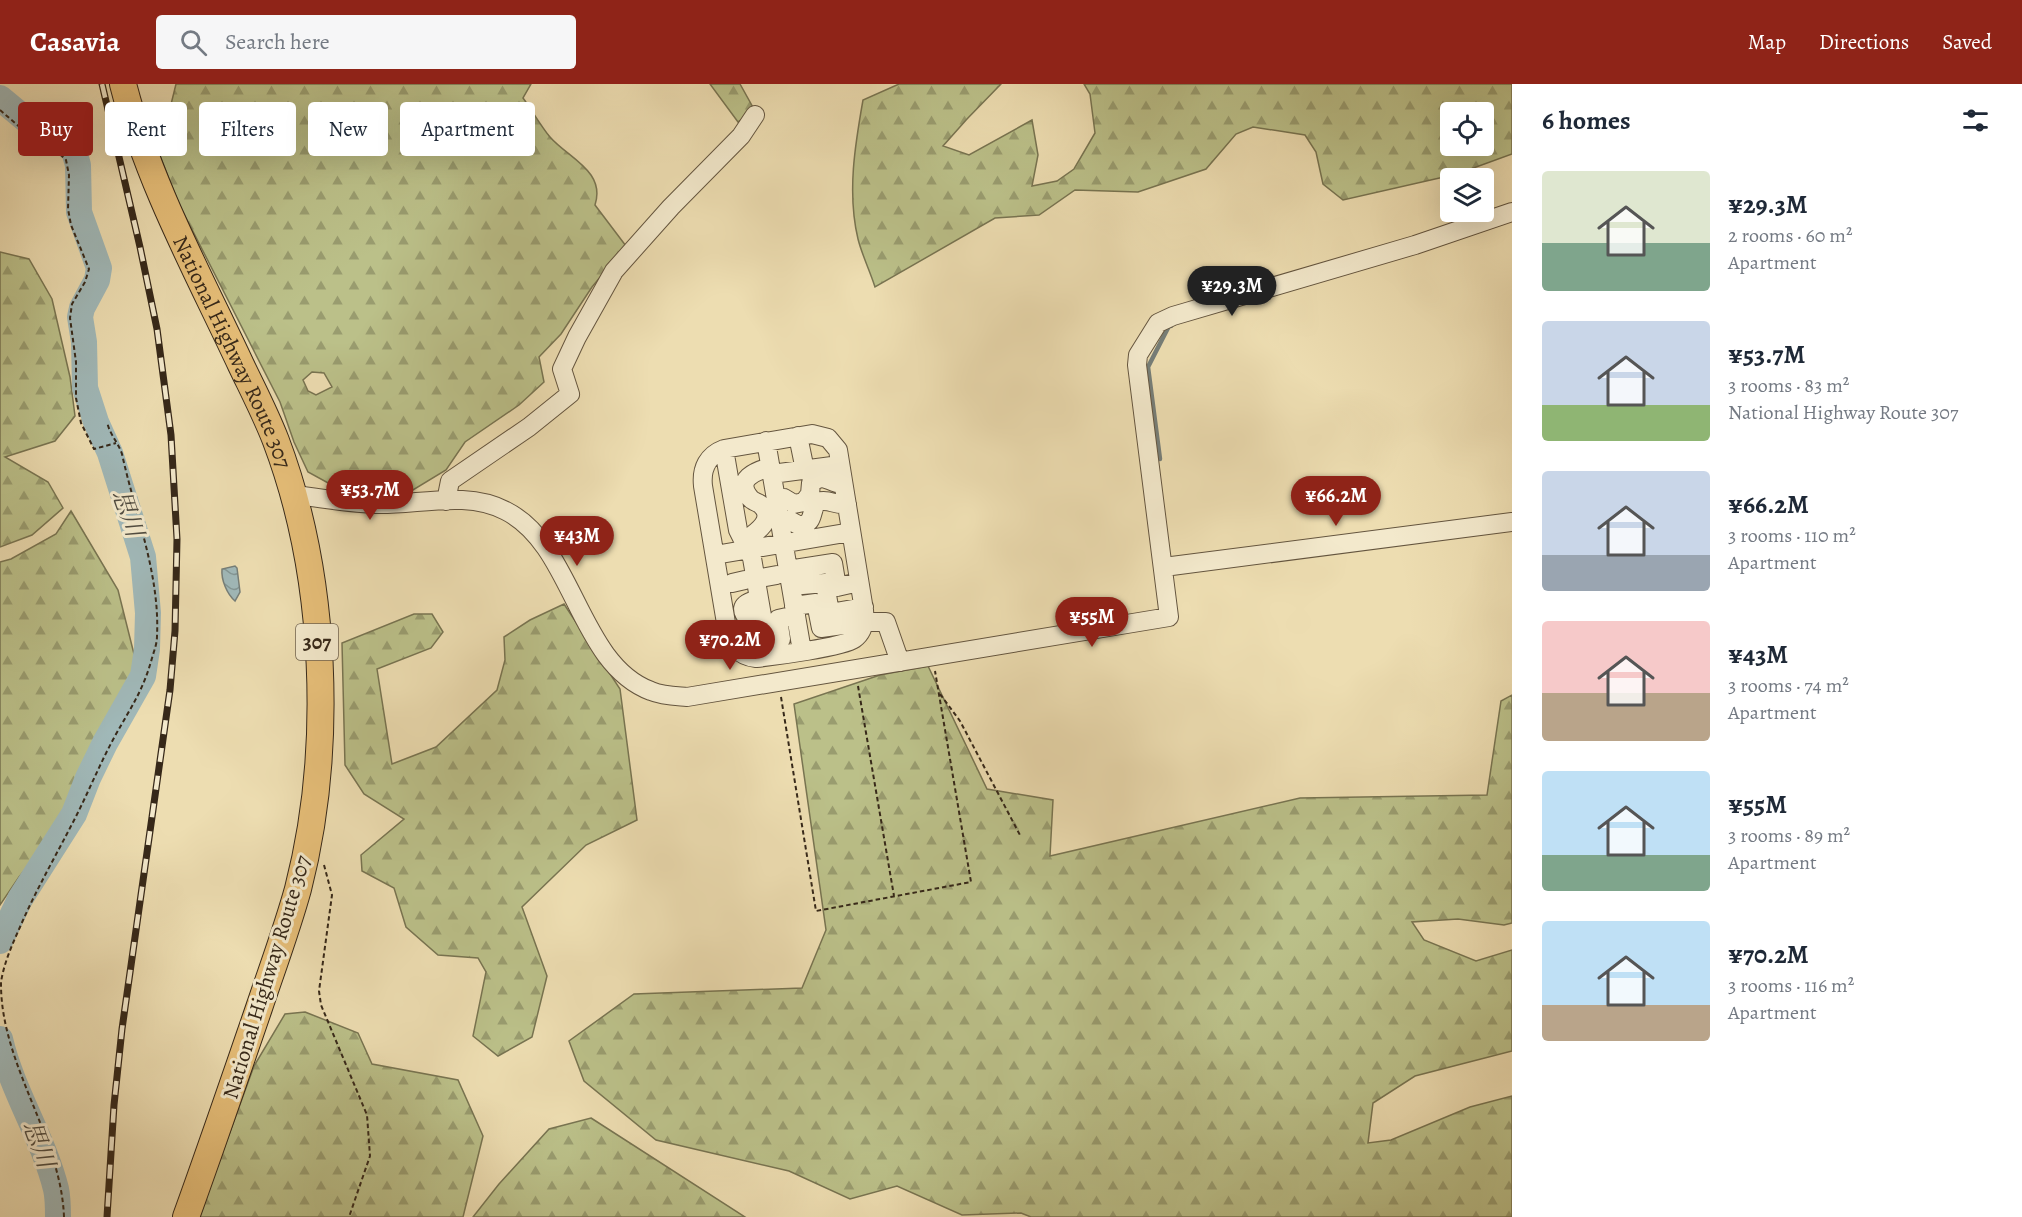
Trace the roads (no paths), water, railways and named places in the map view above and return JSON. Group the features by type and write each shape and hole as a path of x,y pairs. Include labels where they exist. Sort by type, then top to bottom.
{"highway":[{"name":"National Highway Route 307","path":"123,84 130,112 158,188 275,438 295,495 314,599 320,683 320,750 312,819 294,900 186,1217"}],"street":[{"path":"446,501 450,482 570,394 562,369 614,271 671,207 741,136 755,115"},
{"path":"295,495 379,504 471,500 491,504 523,520 538,536 580,611 621,674 651,691 666,695 687,697 1169,617 1137,365 1138,355 1158,323 1173,316 1415,245 1512,212"},
{"path":"768,649 802,651 849,642 859,634 864,615 838,450 828,438 818,434 724,449 716,452 708,461 702,480 729,636 734,648 743,655 756,658 768,649 782,639 778,619 816,603 821,628 864,615"},
{"path":"798,436 805,470"},
{"path":"766,441 783,544 780,577"},
{"path":"724,449 736,521 748,547 751,591 768,649"},
{"path":"748,547 761,530 766,520 766,512 761,504 752,500 746,492 745,484 748,476 754,471 805,470 841,465"},
{"path":"776,499 784,498 794,504 804,502 810,494 811,483 819,477 834,484 843,484"},
{"path":"780,521 789,520 794,524 804,526 812,519 817,502 847,504"},
{"path":"1164,567 1512,522"},
{"path":"715,555 748,547 783,544 851,532"},
{"path":"748,547 780,577 795,610 802,651"},
{"path":"751,591 780,577 833,563 837,587 859,582"},
{"path":"780,577 825,583 830,613 864,615 886,622 900,662"},
{"path":"729,636 744,635 749,632 751,623 743,610 745,604 749,602 751,591"}],"water":[{"path":"235,566 240,592 235,601 225,587 222,569"}],"waterway":[{"name":"思川","path":"0,98 35,127 63,142 74,151 78,165 79,212 99,268 97,280 82,308 80,317 84,342 85,388 96,422 110,453 143,557 148,613 147,649 143,676 105,743 74,814 20,899 0,941"},
{"path":"1160,459 1148,367 1171,326"},
{"name":"思川","path":"0,1039 12,1077 50,1170 57,1192 58,1217"}],"railway":[{"path":"102,84 157,329 171,435 177,539 175,631 170,690 122,1029 114,1105 107,1217"}]}
